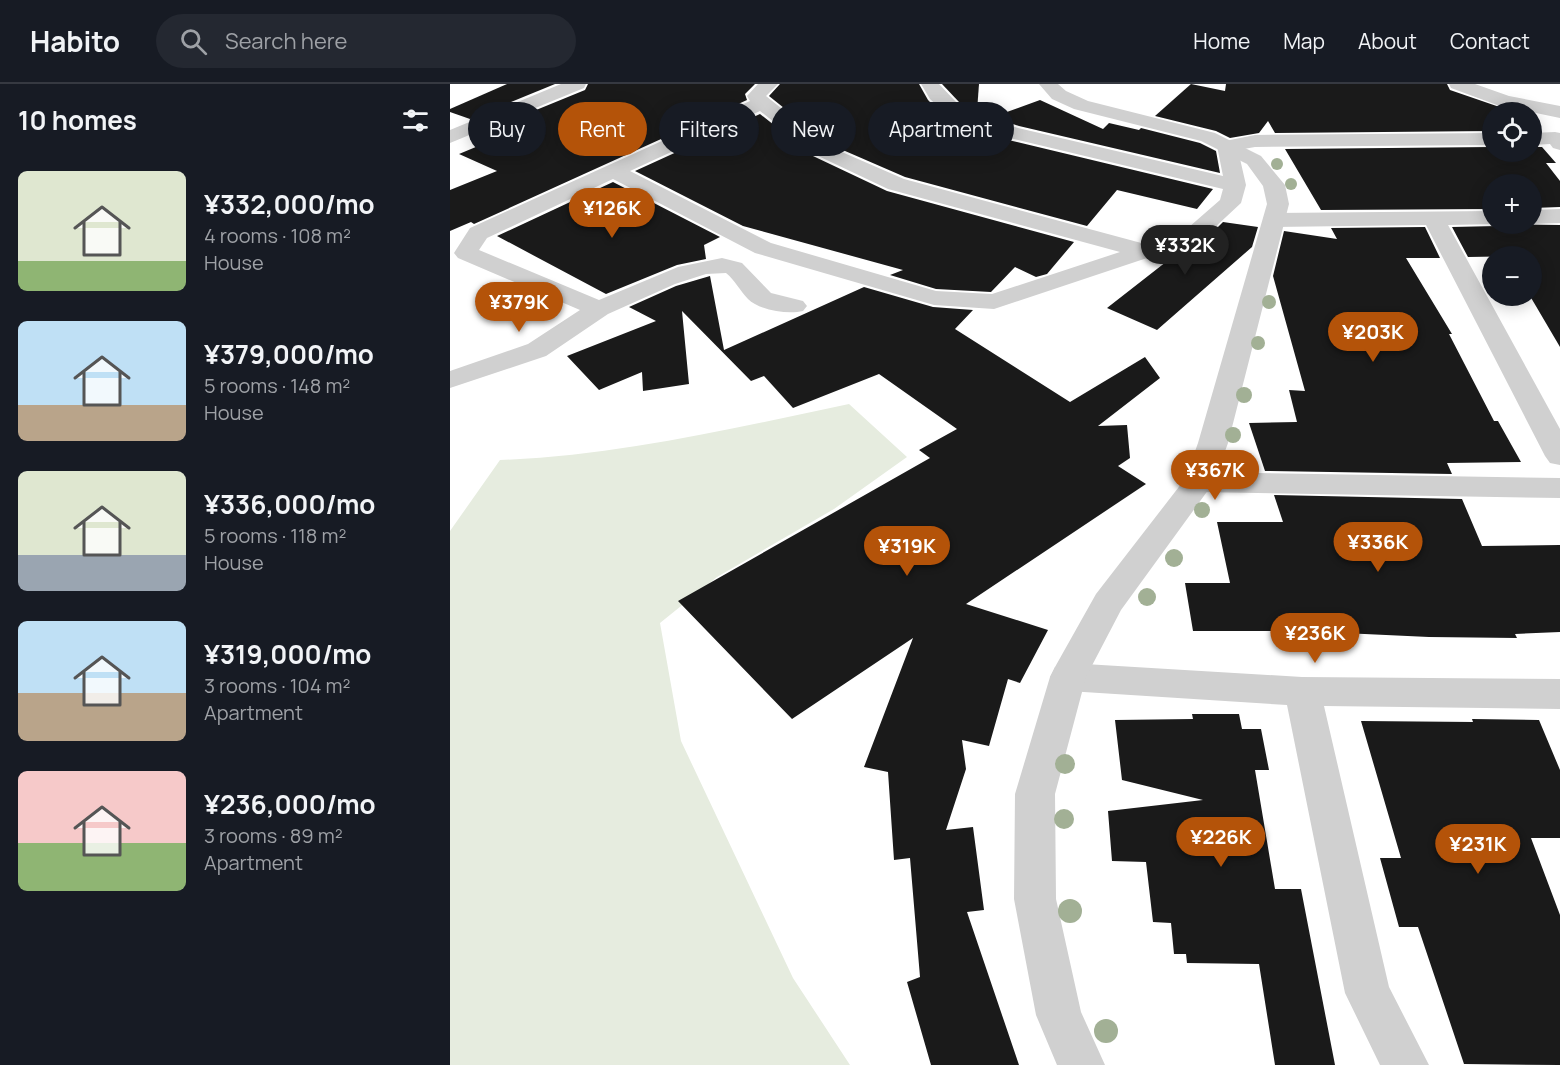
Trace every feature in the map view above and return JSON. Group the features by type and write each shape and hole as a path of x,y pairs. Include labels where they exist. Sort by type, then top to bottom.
{"street":[{"path":"450,137 577,84"},
{"path":"930,84 937,95 951,108 975,120 1012,133 1235,185"},
{"path":"1048,84 1059,95 1081,105 1208,137 1254,160 1274,185 1278,204 1213,442 1199,482 1108,603 1068,676 1035,794 1035,899 1059,1015 1081,1065"},
{"path":"1458,84 1504,101 1560,112"},
{"path":"599,309 466,253 477,233 614,171 765,94 820,150 896,184 1144,251"},
{"path":"1542,138 1555,138 1560,144"},
{"path":"1227,146 1255,141 1482,139"},
{"path":"614,171 763,248 934,298 993,302 1144,251 1190,239 1230,203 1235,185 1227,146"},
{"path":"1542,217 1560,216"},
{"path":"1274,220 1482,218"},
{"path":"1434,220 1560,456"},
{"path":"450,380 537,350 599,309 674,275 716,265 731,267 741,274 761,298 794,306"},
{"path":"1199,482 1560,488"},
{"path":"1068,676 1302,691 1560,694"},
{"path":"1302,691 1368,993 1405,1065"}],"shaded area":[{"path":"849,404 907,457 834,509 717,577 660,623 681,741 793,978 850,1065 450,1065 450,531 500,460 632,447"}],"building":[{"path":"507,84 555,84 511,102 468,102 468,118 450,112 450,109"},
{"path":"588,84 755,84 745,94 747,100 743,102 659,102 659,140 647,145 647,102 558,102 558,156 624,156 474,224 471,222 450,231 450,190 497,171 459,154 468,150 468,156 546,156 546,106 585,90"},
{"path":"780,84 919,84 930,102 868,102 868,156 1014,156 1014,141 1213,189 1197,209 1117,190 1087,226 905,177 856,156 856,102 776,102 769,96"},
{"path":"942,84 979,84 978,102 959,102"},
{"path":"1191,84 1225,91 1226,84 1447,84 1450,90 1485,102 1482,102 1482,131 1275,133 1268,121 1259,133 1230,138 1216,131 1155,116"},
{"path":"1040,100 1103,129 1109,123 1139,130 1141,128 1200,143 1216,151 1220,173 1019,126 1014,124 1014,109"},
{"path":"759,114 771,123 771,156 813,156 887,191 1074,242 1047,274 1036,277 1015,267 991,292 936,289 890,275 903,270 743,226 635,171 668,156 759,156"},
{"path":"1482,147 1482,162 1542,162 1542,147 1556,163 1546,163 1560,181 1560,207 1542,208 1542,174 1482,174 1482,209 1321,210 1285,149"},
{"path":"613,182 720,237 704,245 706,259 677,265 606,294 497,236"},
{"path":"1223,222 1258,227 1252,247 1157,330 1107,308 1180,251 1199,246"},
{"path":"1542,225 1560,225 1560,347 1536,306 1542,306 1542,246 1482,246 1482,257 1468,257 1452,227 1482,226 1482,234 1542,234"},
{"path":"1425,227 1440,258 1406,258 1452,334 1449,334 1494,421 1498,421 1521,462 1447,463 1452,474 1265,471 1249,423 1297,422 1289,390 1305,391 1273,276 1284,231 1337,239 1331,228"},
{"path":"710,276 724,350 864,287 933,307 973,310 955,329 1070,402 1145,357 1160,378 1098,426 1127,425 1130,458 1118,466 1146,484 966,604 1048,630 1020,683 1008,679 989,746 962,740 966,769 946,830 973,827 984,910 967,912 1019,1065 931,1065 907,982 920,977 910,858 894,860 888,772 864,767 913,638 792,719 678,601 930,458 919,450 957,429 879,374 793,408 764,376 751,381 682,311 689,384 643,391 642,372 599,390 567,356 656,321 629,307 676,286"},
{"path":"1274,495 1462,499 1482,546 1560,545 1560,632 1515,634 1517,638 1429,637 1343,633 1342,631 1193,631 1185,583 1230,583 1217,522 1283,522"},
{"path":"1192,714 1239,714 1242,729 1261,729 1269,770 1255,770 1275,889 1301,889 1335,1065 1275,1065 1259,964 1187,963 1186,954 1174,954 1171,923 1153,922 1146,862 1112,861 1108,811 1203,800 1122,780 1115,720 1193,719"},
{"path":"1472,719 1539,720 1560,770 1560,838 1531,838 1560,915 1560,1065 1464,1064 1418,927 1399,927 1380,858 1401,858 1361,721 1473,722"}]}
